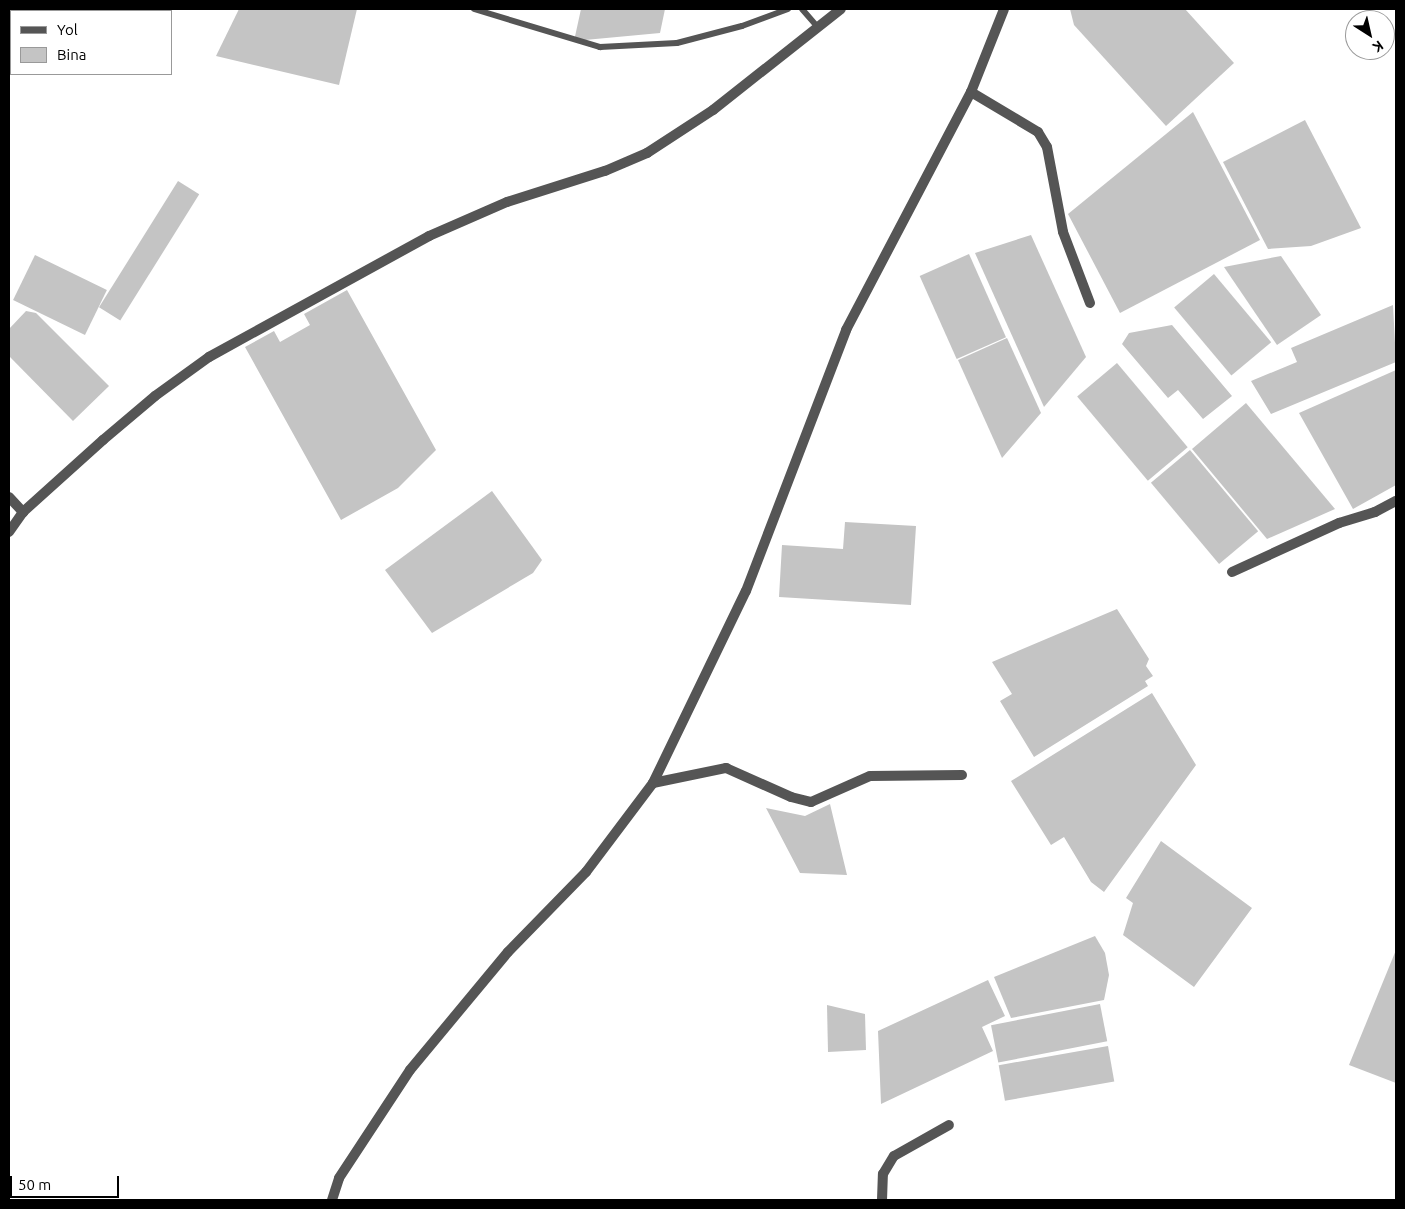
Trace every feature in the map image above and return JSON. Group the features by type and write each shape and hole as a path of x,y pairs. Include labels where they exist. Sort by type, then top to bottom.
{"street":[{"path":"9,532 23,512 142,407 209,357 444,229 507,202 605,171 647,153 714,110 817,26 841,9"},
{"path":"332,1200 339,1178 410,1070 508,952 586,872 652,783 746,591 846,330 971,92 1004,9"},
{"path":"971,92 1038,132 1047,147 1063,232 1090,302"},
{"path":"9,496 23,512"},
{"path":"1232,572 1339,522 1375,512 1396,501"},
{"path":"652,783 726,768 790,797 810,802 870,776 962,775"},
{"path":"882,1200 883,1174 889,1162 901,1151 949,1125"}],"lane":[{"path":"474,9 600,47 677,43 742,26 788,9"},
{"path":"802,9 817,26"}],"building":[{"path":"9,9 53,10 10,10 10,23"},
{"path":"239,9 357,9 339,85 216,56"},
{"path":"581,9 665,9 660,33 574,41"},
{"path":"1070,9 1185,9 1234,63 1166,126 1074,25"},
{"path":"1193,112 1260,240 1120,313 1068,214"},
{"path":"1305,120 1361,228 1311,246 1268,249 1223,162"},
{"path":"178,181 199,194 120,321 99,307"},
{"path":"1031,235 1086,357 1044,407 975,253"},
{"path":"969,254 1006,337 957,359 920,276"},
{"path":"35,255 107,290 85,335 13,300"},
{"path":"1281,256 1321,315 1277,345 1224,267"},
{"path":"1214,274 1271,342 1231,376 1174,307"},
{"path":"347,290 436,450 398,488 341,520 245,347 274,331 280,342 310,325 304,314"},
{"path":"1393,305 1396,362 1271,414 1251,381 1297,362 1291,348"},
{"path":"26,311 36,313 109,386 73,421 9,356 9,329"},
{"path":"1172,325 1232,396 1203,419 1178,390 1168,398 1122,344 1129,333"},
{"path":"1007,338 1041,413 1002,458 958,360"},
{"path":"1117,363 1188,447 1148,481 1077,396"},
{"path":"1396,370 1396,485 1353,509 1299,413"},
{"path":"1246,403 1335,509 1267,539 1192,449"},
{"path":"1190,450 1258,531 1219,564 1151,483"},
{"path":"492,491 542,560 533,573 432,633 385,570"},
{"path":"845,522 916,526 911,605 779,597 782,545 843,549"},
{"path":"1117,609 1149,659 1146,666 1153,676 1145,681 1148,686 1034,757 1000,701 1012,694 992,662"},
{"path":"1152,693 1196,765 1104,892 1091,882 1064,837 1051,845 1011,781"},
{"path":"830,804 847,875 800,873 766,808 805,816"},
{"path":"1161,841 1252,908 1194,987 1123,935 1133,903 1126,898"},
{"path":"1095,936 1105,953 1109,975 1104,1000 1011,1018 994,977"},
{"path":"1396,950 1396,1083 1349,1065"},
{"path":"988,980 1005,1016 982,1027 993,1051 881,1104 878,1031"},
{"path":"1100,1004 1107,1041 998,1062 991,1025"},
{"path":"827,1005 865,1014 866,1050 828,1052"},
{"path":"1108,1046 1114,1081 1005,1101 999,1065"}]}
